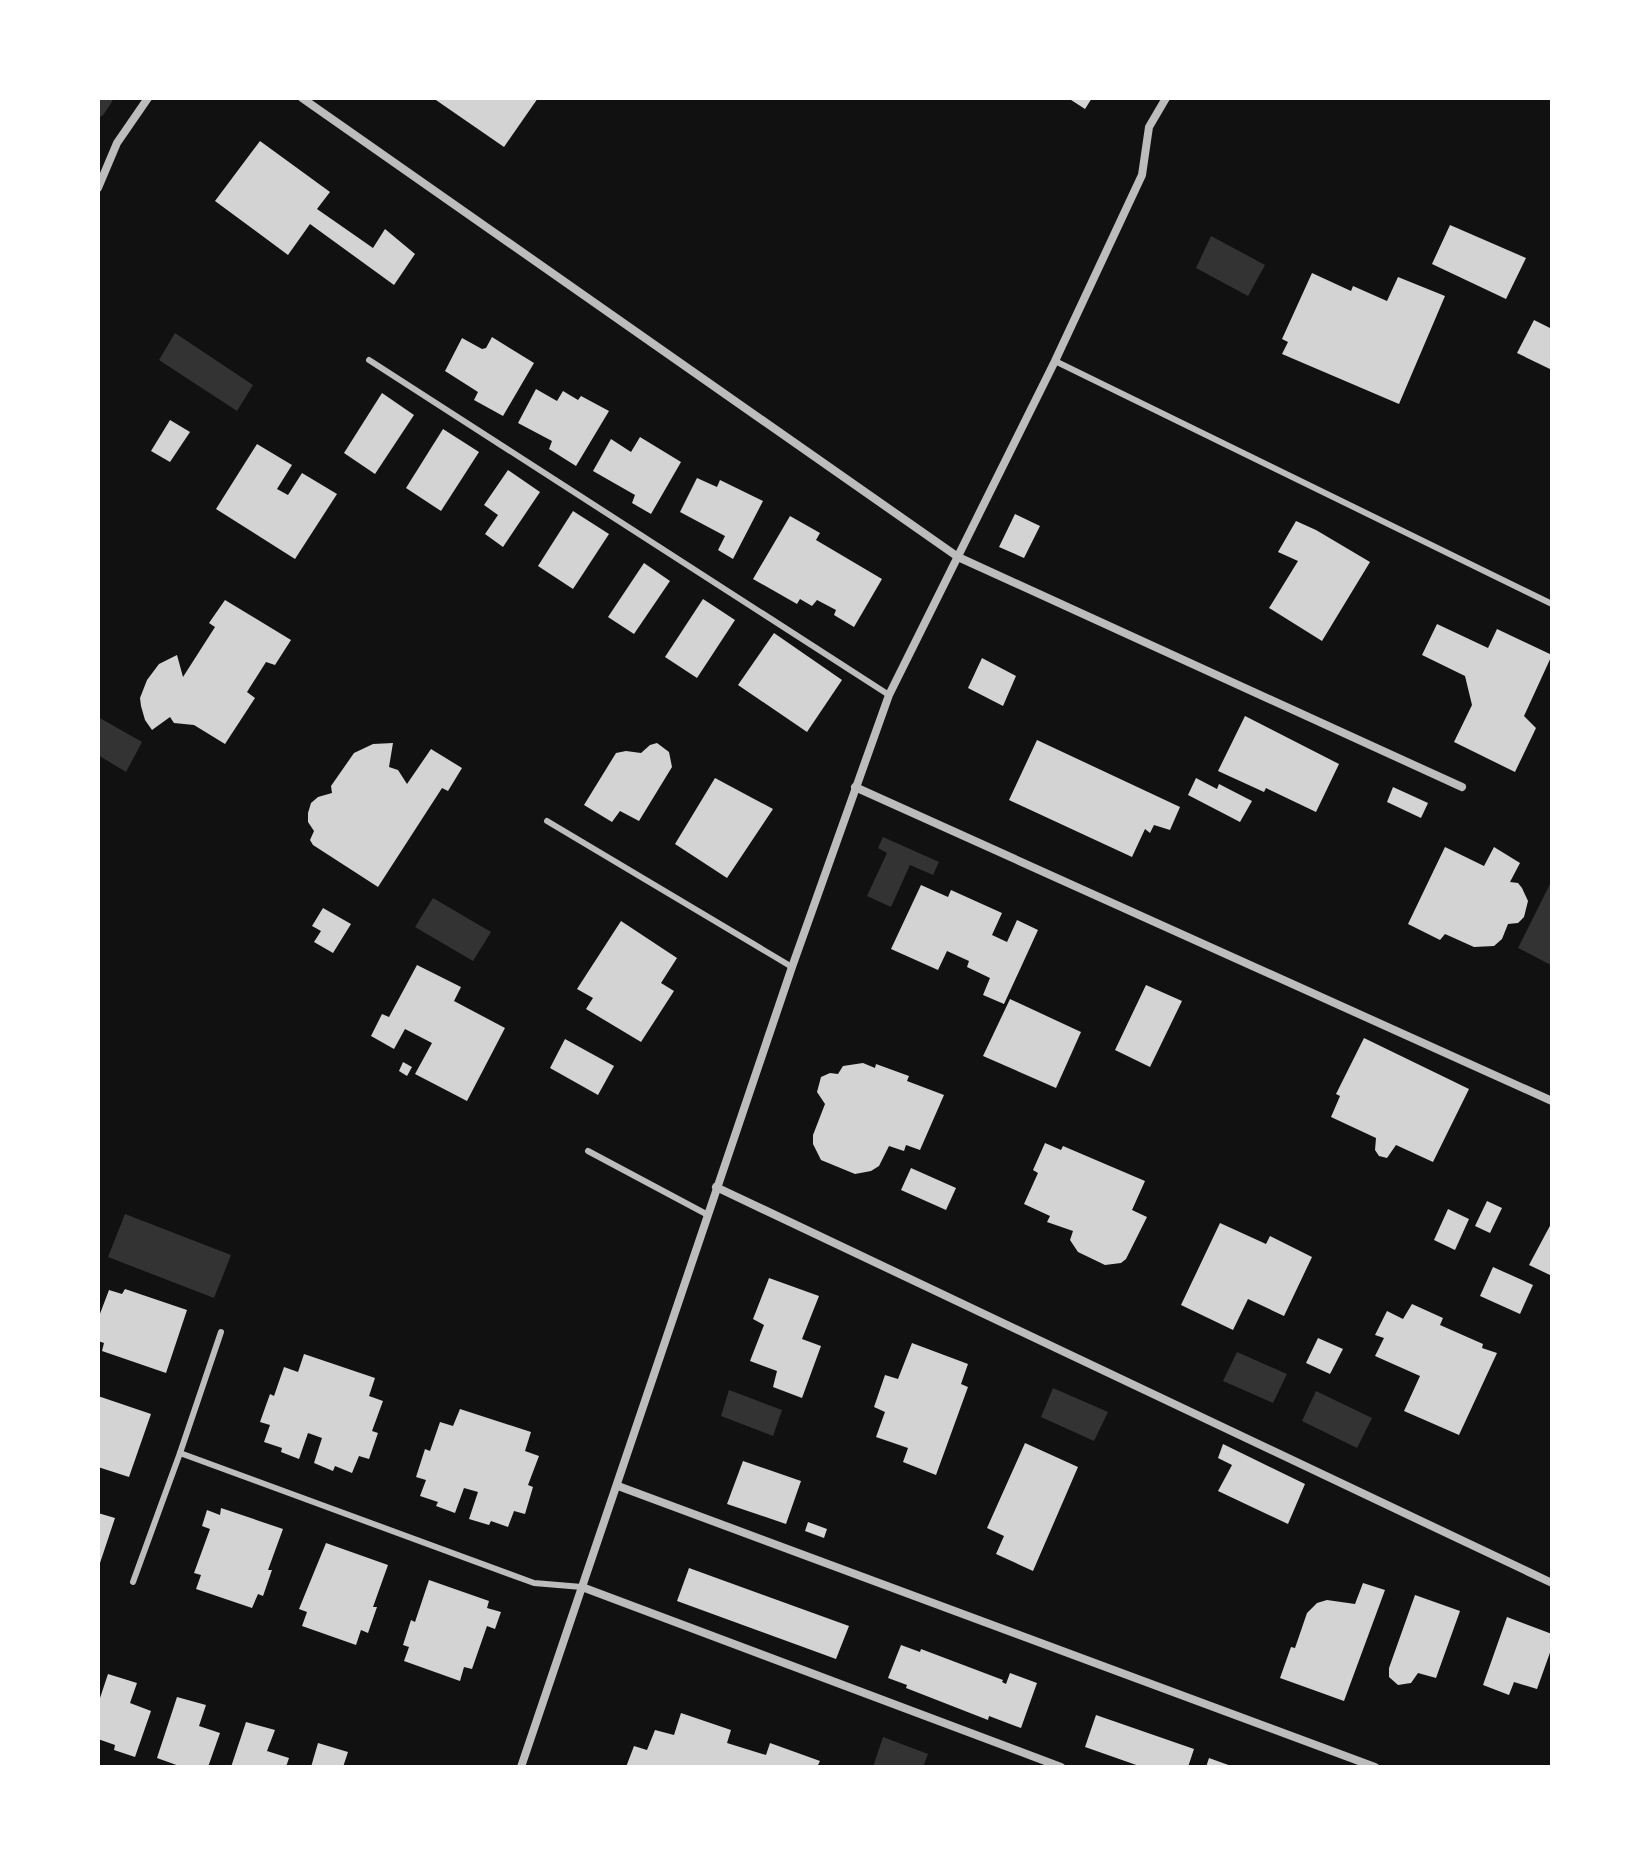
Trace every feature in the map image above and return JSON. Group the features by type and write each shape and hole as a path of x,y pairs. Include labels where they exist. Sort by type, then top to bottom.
{"street":[{"path":"98,188 117,143 148,98"},
{"path":"302,98 958,557 1462,787"},
{"path":"521,1767 716,1187 889,695 1055,361 1142,175 1149,127 1166,98"},
{"path":"855,787 1552,1101"},
{"path":"716,1187 1552,1583"},
{"path":"618,1486 1375,1767"},
{"path":"582,1587 1061,1767"}],"lane":[{"path":"369,360 889,695"},
{"path":"1055,361 1552,604"},
{"path":"547,821 792,967"},
{"path":"588,1151 708,1215"},
{"path":"133,1582 221,1332"},
{"path":"180,1453 534,1583 582,1587"}],"shaded area":[{"path":"1211,236 1265,265 1248,296 1196,268"},
{"path":"175,333 253,385 237,411 159,360"},
{"path":"98,717 142,742 126,772 98,755"},
{"path":"883,837 939,862 933,875 910,865 891,907 867,896 887,853 878,848"},
{"path":"1552,885 1551,965 1518,948"},
{"path":"433,898 491,932 473,961 415,927"},
{"path":"125,1214 231,1255 214,1298 108,1257"},
{"path":"1237,1352 1287,1374 1273,1403 1223,1381"},
{"path":"1053,1388 1108,1412 1094,1441 1041,1417"},
{"path":"729,1390 782,1410 773,1436 721,1416"},
{"path":"1316,1391 1372,1418 1357,1448 1302,1421"},
{"path":"883,1737 928,1754 923,1767 873,1767"}],"building":[{"path":"433,98 538,98 504,147"},
{"path":"1068,98 1092,98 1085,109"},
{"path":"260,141 330,192 317,209 373,248 385,229 415,254 394,285 310,224 288,255 215,201"},
{"path":"1450,225 1526,258 1506,299 1432,264"},
{"path":"1312,273 1351,291 1353,286 1387,301 1398,277 1445,296 1399,404 1282,354 1288,342 1282,339"},
{"path":"1534,320 1552,329 1552,370 1517,353"},
{"path":"492,337 534,363 503,416 474,400 478,392 445,371 462,338 482,349 486,348"},
{"path":"536,389 557,401 563,391 578,400 581,396 609,411 576,466 549,449 552,441 518,423"},
{"path":"382,393 414,415 375,474 344,453"},
{"path":"170,420 190,432 170,462 151,451"},
{"path":"443,429 479,452 441,511 406,488"},
{"path":"640,437 681,462 651,514 632,503 635,495 593,471 611,439 631,452"},
{"path":"257,444 292,465 277,489 288,495 302,473 337,494 295,559 216,509"},
{"path":"508,470 540,492 503,547 485,534 498,515 484,505"},
{"path":"697,478 717,487 720,480 763,501 733,559 718,550 725,536 680,512"},
{"path":"573,511 609,534 573,589 538,566"},
{"path":"1015,514 1040,526 1024,558 999,547"},
{"path":"790,516 820,533 816,540 882,579 854,627 834,615 836,610 817,600 812,606 800,599 797,604 753,579"},
{"path":"1296,521 1370,562 1322,641 1269,608 1298,561 1278,552"},
{"path":"644,563 670,581 634,634 608,617"},
{"path":"703,599 735,620 697,678 665,657"},
{"path":"225,600 291,640 275,665 266,662 247,692 255,698 225,744 194,725 174,723 170,717 152,730 145,720 140,698 147,680 159,664 177,655 183,677 215,627 209,623"},
{"path":"1437,624 1488,648 1497,629 1552,655 1524,716 1536,728 1515,772 1454,742 1472,705 1465,676 1422,655"},
{"path":"774,633 842,680 807,732 738,685"},
{"path":"982,658 1016,676 1003,706 968,688"},
{"path":"1245,716 1339,764 1316,812 1266,788 1264,792 1218,771"},
{"path":"1037,740 1180,807 1170,830 1154,825 1150,833 1145,829 1132,857 1009,800"},
{"path":"393,743 389,767 398,770 407,784 431,749 462,768 448,791 442,788 378,887 313,845 310,840 314,831 308,822 308,813 311,803 318,797 332,793 331,786 354,753 373,744"},
{"path":"657,743 669,752 672,767 639,821 620,811 612,822 584,805 616,753 641,753"},
{"path":"715,778 773,809 727,878 675,844"},
{"path":"1196,778 1217,789 1219,784 1252,801 1240,822 1188,795"},
{"path":"1393,787 1428,803 1421,818 1387,802"},
{"path":"1445,847 1484,866 1494,847 1520,863 1510,882 1518,883 1528,901 1524,917 1518,923 1508,924 1502,939 1494,946 1474,947 1445,934 1440,940 1408,924"},
{"path":"921,885 948,897 951,890 1002,913 992,935 1007,942 1017,920 1038,930 1004,1004 983,995 990,978 967,967 969,961 947,951 938,970 891,949"},
{"path":"323,908 351,924 333,953 314,942 321,931 312,926"},
{"path":"621,921 677,958 661,983 674,991 641,1042 586,1009 593,998 577,989"},
{"path":"417,965 461,987 454,1001 505,1028 467,1101 415,1074 432,1043 405,1029 394,1049 371,1036 382,1014 389,1017"},
{"path":"1146,985 1182,1001 1150,1067 1115,1050"},
{"path":"1010,999 1081,1032 1056,1088 983,1056"},
{"path":"1364,1038 1469,1089 1433,1162 1396,1145 1387,1158 1379,1156 1375,1150 1376,1138 1331,1117 1340,1096 1336,1094"},
{"path":"565,1039 614,1066 598,1095 550,1068"},
{"path":"403,1062 412,1067 407,1076 399,1071"},
{"path":"863,1063 875,1068 876,1064 909,1076 907,1081 944,1095 920,1150 906,1145 904,1151 889,1146 879,1166 855,1174 821,1160 813,1144 813,1135 825,1104 817,1092 821,1077 838,1074 843,1066"},
{"path":"1045,1143 1061,1150 1063,1146 1145,1181 1132,1210 1147,1217 1121,1263 1105,1265 1078,1252 1070,1240 1073,1231 1047,1222 1050,1216 1024,1204 1038,1173 1033,1170"},
{"path":"911,1168 956,1188 946,1210 901,1190"},
{"path":"1487,1201 1502,1208 1490,1233 1475,1226"},
{"path":"1448,1209 1469,1219 1455,1250 1434,1240"},
{"path":"1552,1222 1552,1276 1529,1265"},
{"path":"1220,1223 1266,1244 1270,1236 1312,1257 1284,1316 1248,1299 1233,1330 1181,1305"},
{"path":"1493,1267 1533,1285 1520,1314 1480,1296"},
{"path":"769,1278 819,1296 802,1339 821,1346 802,1398 773,1387 777,1371 750,1361 764,1325 753,1319"},
{"path":"125,1289 187,1310 166,1373 102,1351 104,1343 98,1341 98,1319 109,1290 122,1294"},
{"path":"1412,1304 1443,1318 1440,1325 1497,1353 1459,1435 1404,1411 1420,1376 1375,1356 1384,1338 1375,1335 1387,1311 1403,1319"},
{"path":"1318,1338 1343,1349 1330,1374 1306,1363"},
{"path":"912,1343 968,1364 961,1384 968,1387 936,1475 903,1462 908,1448 876,1437 885,1412 874,1407 885,1375 898,1379"},
{"path":"304,1354 375,1378 369,1396 383,1401 372,1431 378,1433 369,1459 359,1456 352,1473 335,1466 333,1471 314,1463 322,1438 308,1433 299,1459 281,1452 282,1448 264,1442 270,1425 260,1422 270,1394 274,1396 284,1367 298,1372"},
{"path":"98,1396 151,1414 129,1477 98,1467"},
{"path":"460,1409 531,1432 525,1451 539,1456 528,1485 533,1487 525,1514 514,1511 508,1527 491,1521 489,1525 469,1519 478,1492 464,1488 455,1513 436,1506 438,1502 420,1496 426,1480 416,1477 425,1449 430,1451 440,1422 453,1426"},
{"path":"1025,1443 1078,1467 1033,1571 996,1554 1004,1536 987,1528"},
{"path":"1223,1444 1305,1484 1288,1524 1218,1491 1232,1465 1218,1458"},
{"path":"743,1461 801,1481 786,1524 727,1504"},
{"path":"221,1508 283,1529 268,1570 272,1570 263,1596 258,1594 252,1608 196,1589 201,1575 194,1573 210,1529 202,1526 207,1510 220,1515"},
{"path":"98,1513 115,1518 99,1566 98,1566"},
{"path":"808,1522 827,1529 824,1538 805,1531"},
{"path":"326,1543 388,1565 373,1607 377,1607 368,1633 361,1630 356,1645 302,1626 307,1612 299,1609"},
{"path":"689,1568 849,1626 836,1659 677,1601"},
{"path":"429,1580 489,1601 487,1608 501,1612 495,1629 487,1626 472,1669 464,1667 460,1681 404,1661 409,1647 403,1645 411,1620 415,1622"},
{"path":"1363,1583 1385,1590 1344,1701 1280,1678 1307,1613 1317,1603 1327,1600 1355,1604"},
{"path":"1415,1595 1460,1611 1436,1678 1418,1673 1411,1683 1398,1685 1389,1677 1389,1668"},
{"path":"1507,1617 1552,1634 1552,1647 1537,1689 1514,1682 1509,1695 1483,1685"},
{"path":"901,1645 920,1652 921,1649 1003,1680 1006,1684 1010,1673 1037,1683 1021,1728 989,1716 988,1720 888,1678"},
{"path":"108,1674 137,1683 130,1703 151,1711 135,1757 114,1750 115,1745 98,1739 98,1704"},
{"path":"177,1697 206,1705 199,1726 220,1733 208,1767 182,1767 157,1758"},
{"path":"681,1713 731,1730 727,1743 766,1755 770,1743 820,1761 817,1767 626,1767 634,1746 647,1750 655,1730 674,1735"},
{"path":"1096,1715 1194,1749 1188,1767 1142,1767 1085,1747"},
{"path":"246,1722 275,1730 267,1751 289,1758 286,1767 231,1767"},
{"path":"318,1743 348,1752 343,1767 311,1767"},
{"path":"1209,1758 1234,1767 1206,1767"}],"waterway":[{"path":"98,110 106,98"}]}
